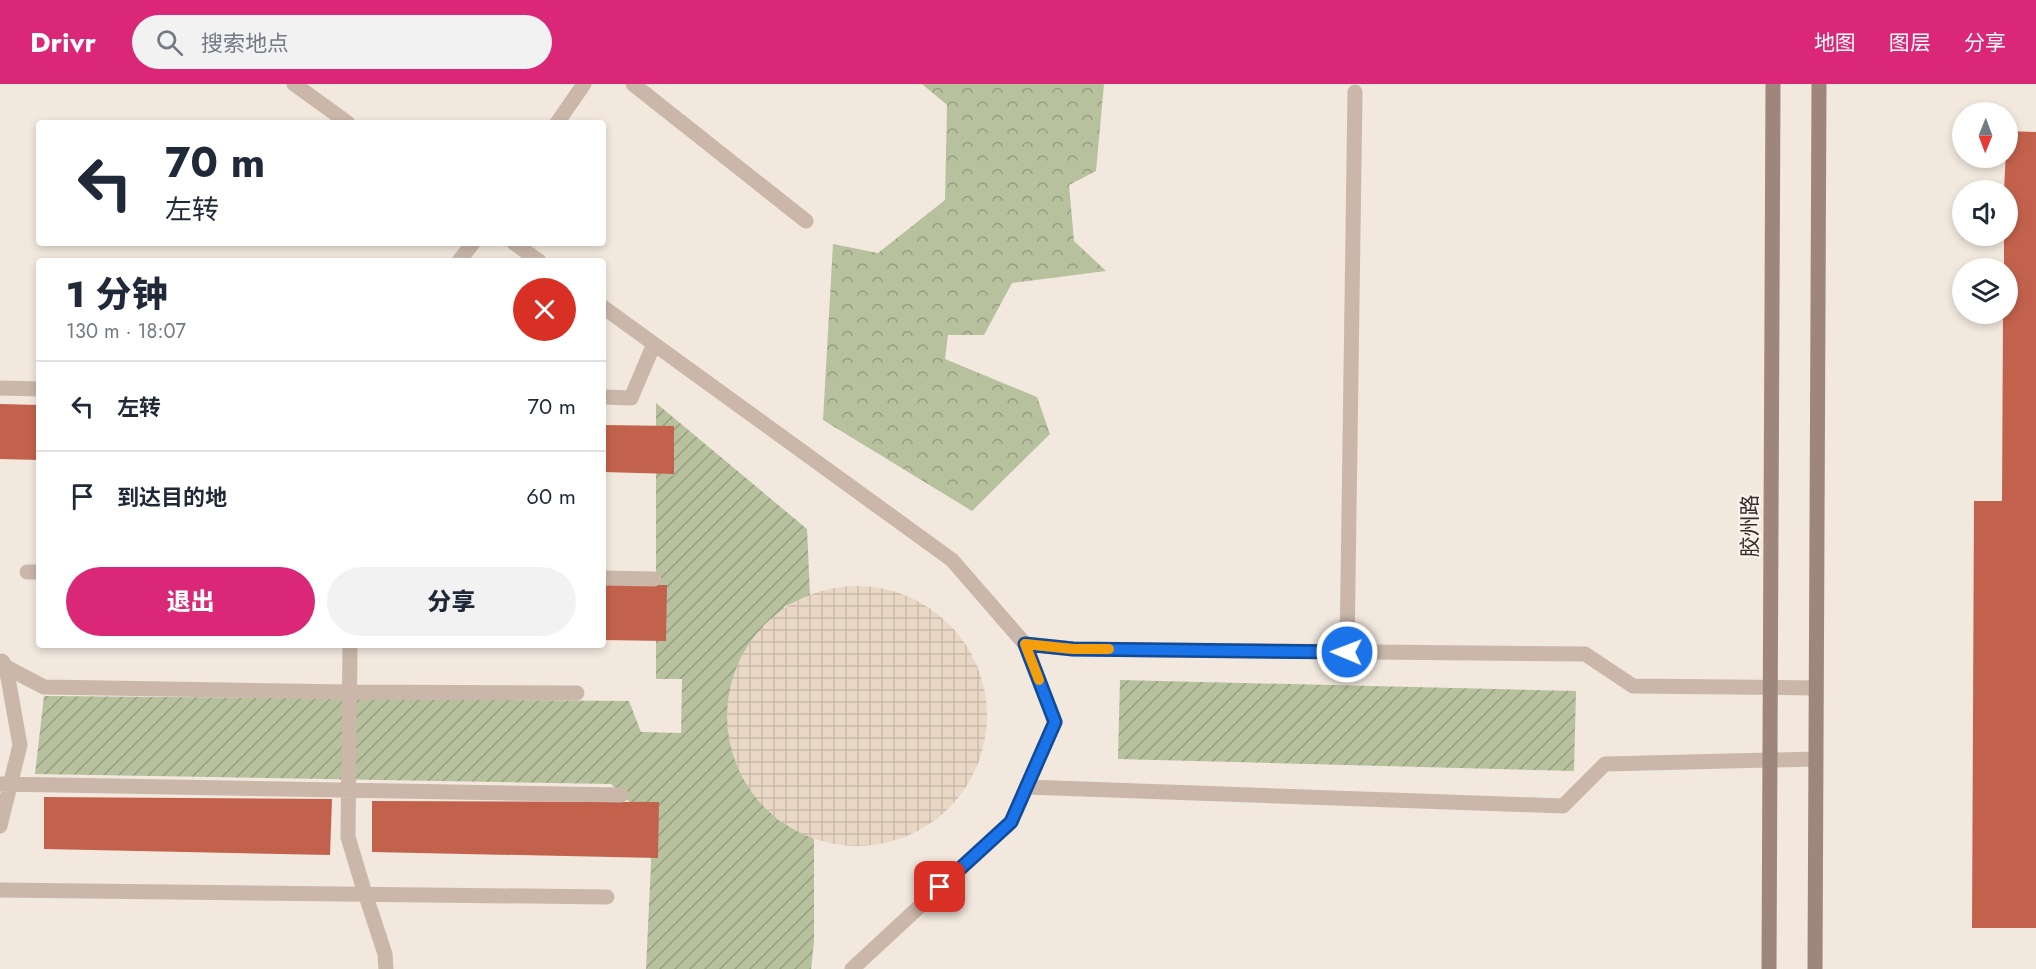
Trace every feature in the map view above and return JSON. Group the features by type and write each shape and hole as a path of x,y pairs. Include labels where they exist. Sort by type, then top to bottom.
{"main road":[{"name":"胶州路","path":"1768,969 1773,84"},
{"path":"1815,969 1819,84"}],"lane":[{"path":"294,84 344,120"},
{"path":"559,120 585,84"},
{"path":"633,84 806,221"},
{"path":"1347,652 1355,92"},
{"path":"518,246 535,258"},
{"path":"606,309 952,560 1025,644 1055,722 1011,822 852,969"},
{"path":"606,397 631,398 654,344"},
{"path":"0,388 36,389"},
{"path":"606,578 654,579"},
{"path":"1025,644 1073,649 1585,654 1633,686 1816,688"},
{"path":"350,648 348,837 385,954 386,969"},
{"path":"3,663 44,687 577,693"},
{"path":"0,826 5,784 20,745 3,663"},
{"path":"1026,787 1563,806 1605,764 1816,759"},
{"path":"5,784 349,792 621,795"},
{"path":"0,890 607,897"}],"green space":[{"path":"922,84 1104,84 1096,171 1069,185 1074,241 1106,271 1012,283 984,335 948,335 945,359 1037,397 1050,434 972,511 823,420 833,244 878,253 945,200 947,105"},
{"path":"656,403 807,529 810,595 784,607 777,819 814,839 814,942 811,969 646,969 652,842 636,808 611,784 35,774 44,696 629,701 641,732 681,733 682,679 656,679"},
{"path":"1120,680 1576,691 1574,771 1118,759"}],"shaded area":[{"path":"857,586 882,589 907,596 929,608 949,624 965,644 977,666 984,691 987,716 984,741 977,766 965,788 949,808 929,824 907,836 882,843 857,846 832,843 807,836 785,824 765,808 749,788 737,766 730,741 727,716 730,691 737,666 749,644 765,624 785,608 807,596 832,589"}],"building":[{"path":"2018,131 2036,132 2036,928 1972,928 1974,501 2002,501 2003,324 2018,324 2018,258 2004,258 2004,246 2018,246 2018,180 2005,180 2005,168 2018,168"},
{"path":"0,404 36,405 36,460 0,459"},
{"path":"606,425 674,426 674,474 606,472"},
{"path":"606,585 667,585 666,641 606,640"},
{"path":"44,797 332,799 330,855 44,849"},
{"path":"372,801 659,802 658,858 372,852"}],"slow traffic":[{"path":"1039,680 1025,644 1073,649 1109,649"}],"route":[{"path":"940,887 1011,822 1055,722 1025,644 1073,649 1347,652"}]}
